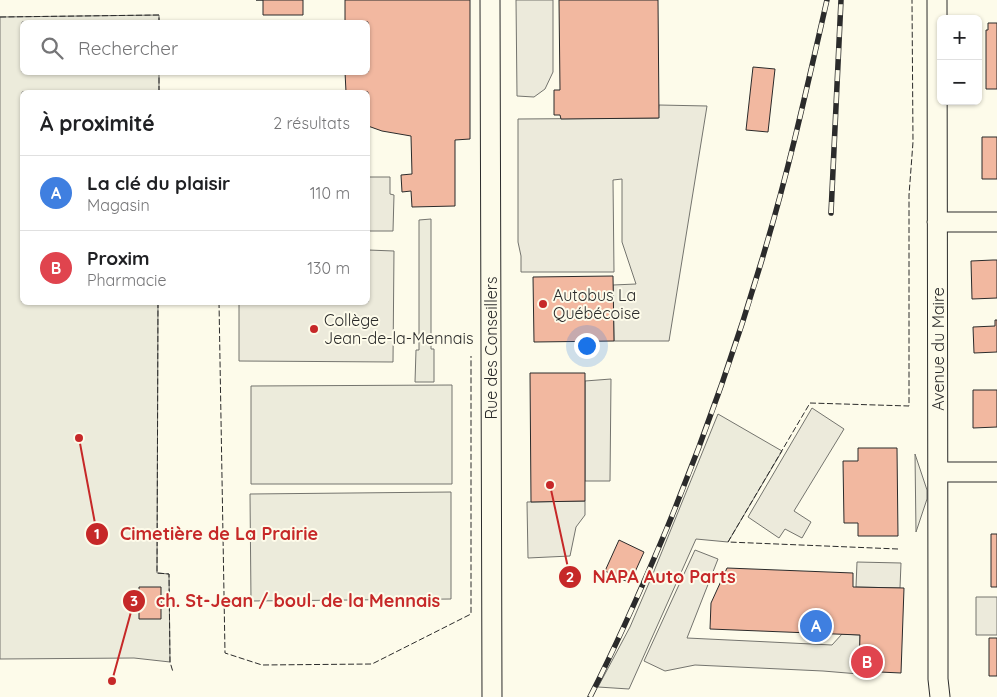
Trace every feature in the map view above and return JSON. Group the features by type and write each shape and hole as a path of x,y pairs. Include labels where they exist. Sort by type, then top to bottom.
{"street":[{"name":"Rue des Conseillers","path":"490,0 492,697"},
{"name":"Avenue du Maire","path":"938,0 938,649 940,697"},
{"path":"937,222 997,222"},
{"path":"938,472 997,472"}],"shaded area":[{"path":"516,0 553,0 553,72 545,89 534,97 517,96"},
{"path":"159,15 159,20 20,20 20,75 159,75 159,90 20,90 20,305 158,305 157,573 169,574 170,662 134,658 0,659 0,17"},
{"path":"659,105 707,106 669,341 614,341 613,285 636,284 622,242 622,179 613,180 614,272 521,272 521,256 518,242 518,119 658,118"},
{"path":"370,177 390,177 390,194 394,195 393,231 370,231"},
{"path":"431,219 431,349 434,349 434,382 415,382 416,350 419,350 419,220"},
{"path":"370,250 394,251 393,362 239,361 239,305 370,305"},
{"path":"611,379 610,481 585,481 585,381"},
{"path":"452,385 452,484 251,484 251,386"},
{"path":"812,408 844,429 794,511 811,522 802,538 785,529 779,538 748,517"},
{"path":"718,414 782,451 728,542 696,539 629,689 598,687 630,627"},
{"path":"915,454 927,490 927,499 916,532"},
{"path":"451,492 451,599 251,601 250,494"},
{"path":"585,501 585,515 576,527 570,556 528,558 527,502"},
{"path":"695,550 718,559 687,638 832,645 842,634 860,635 859,674 695,665 665,671 644,661"},
{"path":"857,562 901,563 900,588 856,587"},
{"path":"976,597 997,597 997,635 976,635"}],"building":[{"path":"263,0 303,0 303,15 263,15"},
{"path":"345,0 470,0 470,139 455,140 455,206 412,207 411,191 402,192 401,175 412,174 411,136 382,131 370,127 370,90 346,90 345,75 370,75 370,20 345,20"},
{"path":"559,0 658,0 659,118 561,119 560,115 554,115 554,90 560,90"},
{"path":"988,23 997,23 997,89 986,89 986,30 988,30"},
{"path":"753,67 775,69 768,132 746,130"},
{"path":"982,137 997,137 997,179 982,179"},
{"path":"997,260 997,298 972,299 971,261"},
{"path":"613,276 614,341 534,342 533,277"},
{"path":"995,320 997,320 997,352 974,353 973,327 995,326"},
{"path":"530,373 585,373 585,501 531,502"},
{"path":"973,390 997,390 997,427 973,428"},
{"path":"858,448 897,448 898,536 858,536 858,523 844,523 843,461 858,461"},
{"path":"991,534 997,534 997,587 991,587"},
{"path":"619,540 644,552 630,583 605,571"},
{"path":"727,568 853,573 853,587 904,588 901,673 859,671 860,635 710,629 711,603"},
{"path":"139,587 161,587 161,619 139,619"},
{"path":"989,638 997,638 997,676 989,676"}],"railway":[{"path":"590,697 630,613 667,528 695,459 720,389 775,216 827,0"},
{"path":"831,213 841,0"}],"fence":[{"path":"898,549 728,542 810,403 909,406 909,195 913,142 912,0"},
{"path":"0,17 159,15 159,20"},
{"path":"159,75 159,90"},
{"path":"158,305 157,573 169,574 170,662 173,672"},
{"path":"219,305 225,653 262,665 372,664 471,614 471,356"}],"place":[{"name":"Autobus La Québécoise","path":"543,304"},
{"name":"Collège Jean-de-la-Mennais","path":"314,329"},
{"name":"Cimetière de La Prairie","path":"79,438"},
{"name":"NAPA Auto Parts","path":"550,485"},
{"name":"La clé du plaisir","path":"816,626"},
{"name":"Proxim","path":"867,662"},
{"name":"ch. St-Jean / boul. de la Mennais","path":"112,681"}]}
